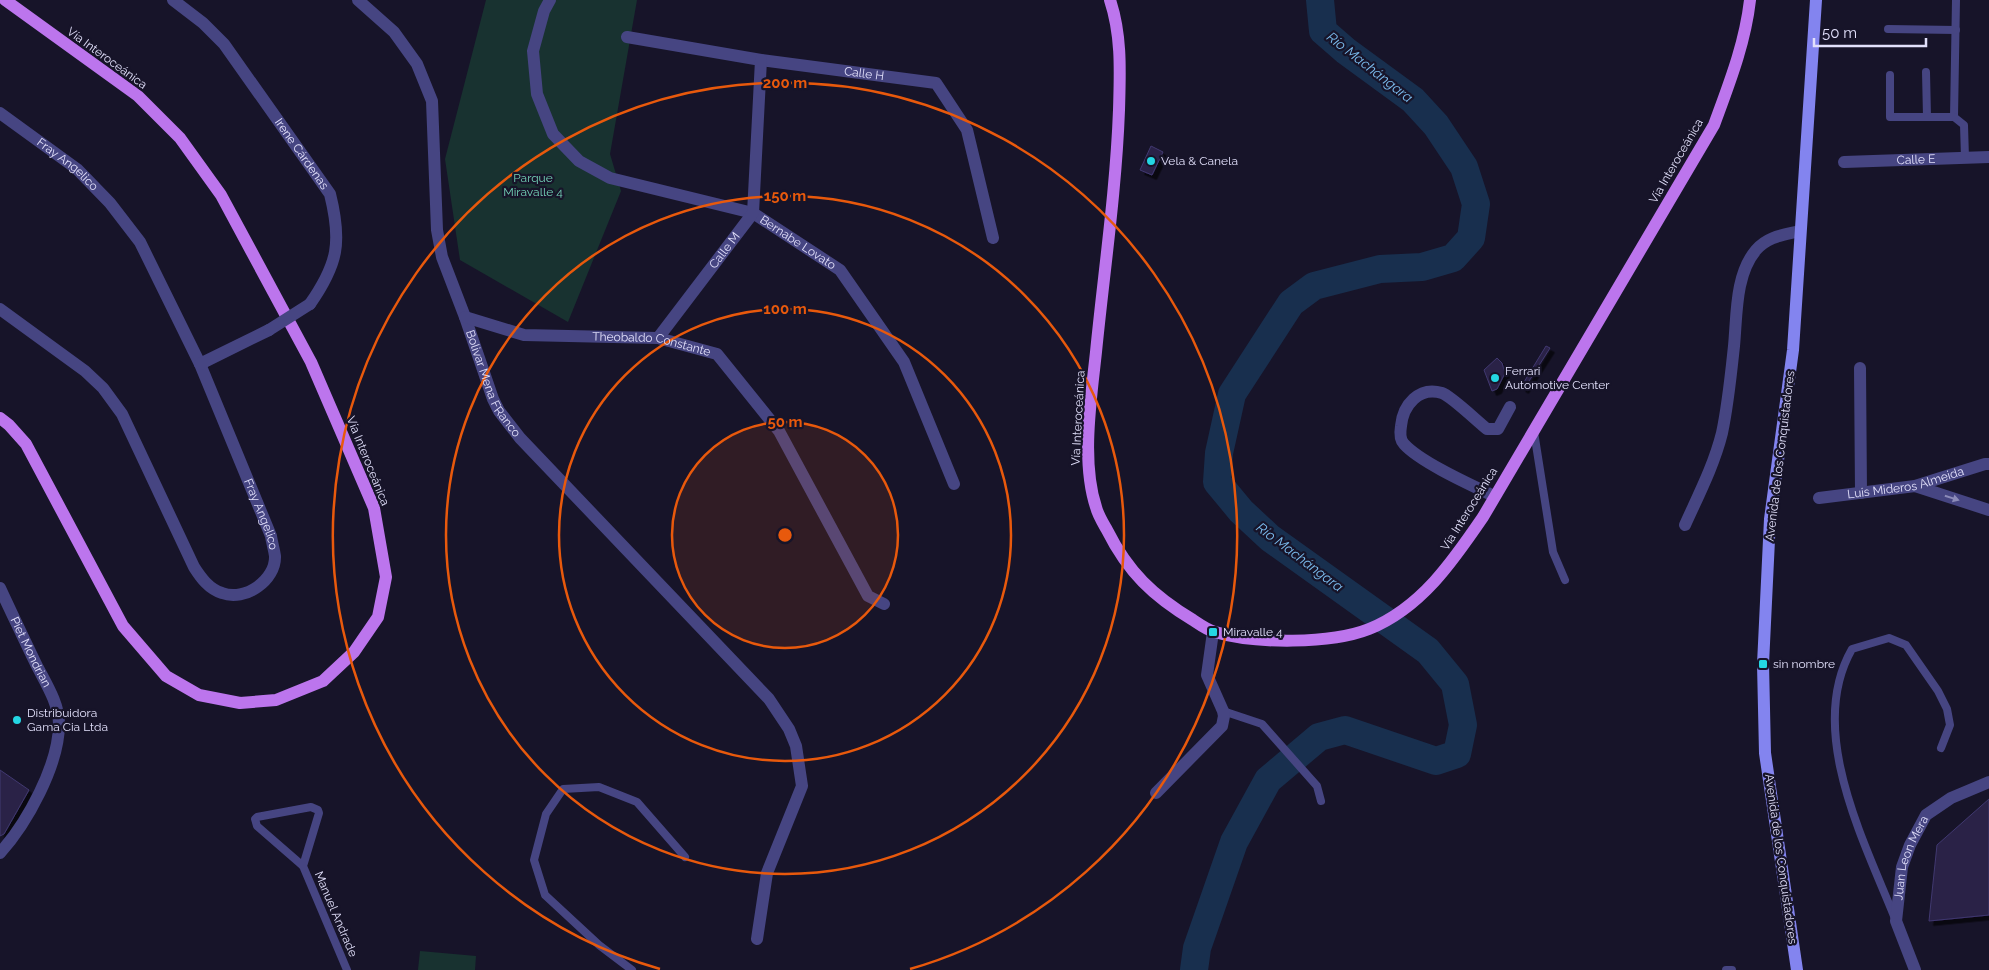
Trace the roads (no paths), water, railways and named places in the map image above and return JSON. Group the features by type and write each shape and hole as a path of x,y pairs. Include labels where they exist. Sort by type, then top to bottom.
{"main road":[{"name":"Vía Interoceánica","path":"0,418 26,444 123,626 166,676 199,695 240,703 276,700 323,681 354,652 378,617 386,578 374,508 311,362 221,195 180,138 138,96 5,0"},
{"name":"Vía Interoceánica","path":"1110,0 1116,18 1120,61 1118,133 1090,412 1088,462 1096,508 1114,544 1142,583 1170,607 1213,632 1247,638 1292,640 1346,637 1372,628 1400,612 1430,587 1456,556 1483,517 1714,125 1735,69 1750,0"}],"street":[{"name":"Irene Cárdenas","path":"173,0 203,23 224,44 330,194 337,219 334,260 325,282 310,304 269,330 200,364"},
{"name":"Bolivar Mena FRanco","path":"358,0 394,32 417,64 432,101 437,230 442,257 499,412 520,438 769,698 790,729 798,754 802,786 767,873 757,939"},
{"name":"Bernabe Lovato","path":"550,0 544,11 533,51 537,94 553,134 579,161 610,178 753,212 840,270 904,362 954,484"},
{"name":"Avenida de los Conquistadores","path":"1798,970 1765,753 1763,664 1770,519 1793,350 1816,0"},
{"name":"Calle H","path":"627,37 762,60 936,83 967,130 993,238"},
{"path":"753,212 762,60"},
{"name":"Fray Angelico","path":"0,113 76,169 94,185 140,242 200,364 271,536 275,557 270,573 256,589 242,594 223,594 204,582 194,567 122,414 104,388 85,371 0,309"},
{"name":"Calle E","path":"1844,162 1989,157"},
{"name":"Calle M","path":"658,338 753,212"},
{"path":"1685,525 1715,460 1722,431 1734,347 1737,306 1744,269 1756,250 1770,238 1800,231"},
{"name":"Theobaldo Constante","path":"465,317 524,335 658,338 717,354 780,432 868,596 884,604"},
{"path":"1860,368 1861,493"},
{"path":"1494,496 1423,458 1403,443 1400,432 1402,420 1406,407 1416,397 1430,391 1444,393 1487,429 1498,429 1510,407"},
{"name":"Luis Mideros Almeida","path":"1819,498 1915,486 1989,464"},
{"path":"1915,486 1989,510"},
{"name":"Piet Mondrian","path":"0,588 53,698 59,723 54,757 36,799 16,836 0,853"},
{"path":"1156,792 1222,726 1223,711 1207,675 1213,632"},
{"name":"Juan Leon Mera","path":"1915,970 1896,921 1902,867 1910,845 1926,815 1951,798 1989,782"}],"lane":[{"path":"1954,117 1956,0"},
{"path":"1888,30 1956,30"},
{"path":"1926,72 1927,117"},
{"path":"1890,75 1890,117 1954,117 1964,125 1965,158"},
{"path":"1533,430 1553,552 1565,580"},
{"path":"1896,921 1855,820 1841,770 1834,728 1838,685 1843,664 1852,648 1889,638 1906,645 1938,691 1947,709 1950,725 1941,748"},
{"path":"1223,711 1262,724 1317,786 1321,801"},
{"path":"632,970 599,946 545,895 534,860 546,814 563,789 599,787 637,802 685,858"},
{"path":"311,808 318,810 303,866 257,826 255,819 257,817 311,808"},
{"name":"Manuel Andrade","path":"303,866 347,970"},
{"path":"1726,970 1732,970"}],"waterway":[{"name":"Río Machángara","path":"1194,970 1197,948 1234,842 1268,780 1319,737 1345,730 1436,761 1457,754 1463,725 1455,684 1428,651 1270,538 1241,511 1217,482 1219,453 1232,394 1291,303 1314,286 1380,269 1422,267 1453,258 1471,238 1476,204 1464,167 1436,125 1413,100 1346,51 1323,31 1320,0"}],"place":[{"name":"Vela & Canela","path":"1151,161"},
{"name":"Ferrari Automotive Center","path":"1495,378"},
{"name":"Miravalle 4","path":"1213,632"},
{"name":"sin nombre","path":"1763,664"},
{"name":"Distribuidora Gama Cia Ltda","path":"17,720"}],"park label":[{"name":"Parque Miravalle 4","path":"533,185"}]}
